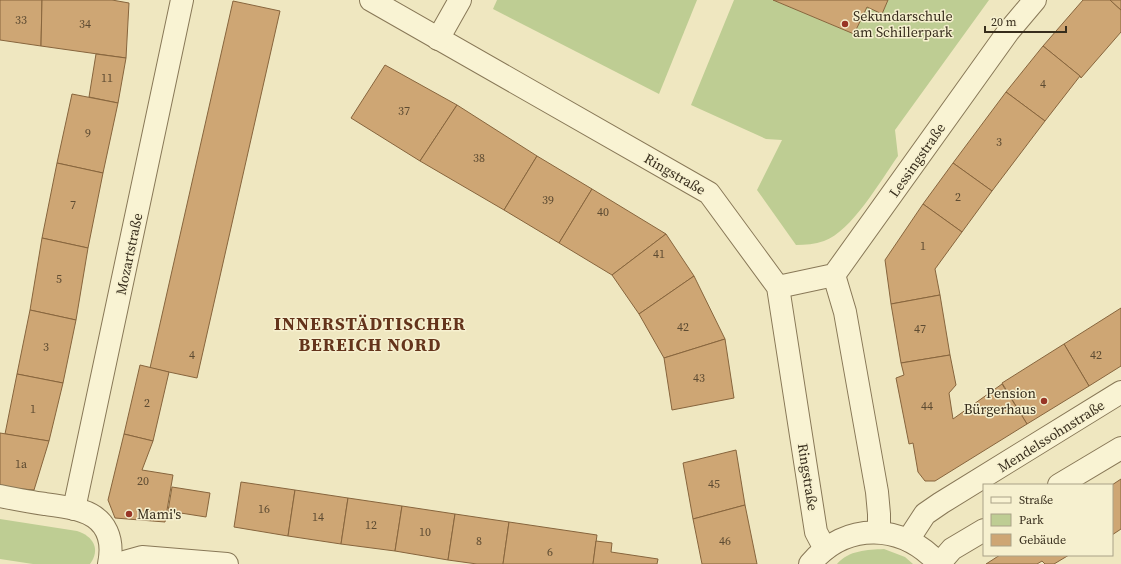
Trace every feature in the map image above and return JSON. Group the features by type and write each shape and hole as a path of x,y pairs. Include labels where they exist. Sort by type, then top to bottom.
{"street":[{"name":"Mozartstraße","path":"74,509 182,0"},
{"name":"Ringstraße","path":"371,0 709,193 778,287 816,532 825,549"},
{"path":"438,39 460,0"},
{"name":"Lessingstraße","path":"834,275 1003,39 1035,0"},
{"path":"778,287 834,275 845,312 877,492 879,532"},
{"name":"Mendelssohnstraße","path":"908,540 925,514 1121,392"},
{"path":"1061,484 1121,448"},
{"path":"0,496 74,509 92,516 108,532 111,543 109,564"},
{"path":"810,564 825,549 845,538 856,534 879,532 899,536 908,540 925,550 939,564 952,549 983,531"},
{"path":"117,564 142,557 227,564"}],"green space":[{"path":"497,0 697,0 659,94 493,9"},
{"path":"734,0 773,0 854,34 867,7 882,14 888,0 989,0 895,130 898,156 855,216 834,236 824,241 796,245 757,190 782,140 766,139 691,105"},
{"path":"0,519 83,533 94,544 95,553 90,564 33,564 0,559"},
{"path":"884,549 905,557 913,564 837,564 842,559 853,553 865,550"}],"building":[{"path":"0,0 42,0 41,46 0,40"},
{"path":"42,0 112,0 129,3 126,58 41,46"},
{"name":"Sekundarschule am Schillerpark","path":"773,0 888,0 882,14 867,7 854,34"},
{"path":"1083,0 1110,0 1121,10 1121,32 1081,78 1043,46"},
{"path":"1110,0 1121,0 1121,10"},
{"path":"233,1 280,11 197,378 150,368"},
{"path":"1043,46 1080,76 1045,121 1006,92"},
{"path":"96,54 126,58 118,103 89,97"},
{"path":"385,65 457,105 420,161 351,118"},
{"path":"1006,92 1045,121 992,191 953,163"},
{"path":"72,94 118,103 103,173 57,163"},
{"path":"457,105 537,156 504,210 420,161"},
{"path":"537,156 592,189 559,243 504,210"},
{"path":"57,163 103,173 88,248 42,238"},
{"path":"953,163 992,191 962,232 923,204"},
{"path":"592,189 666,234 612,275 559,243"},
{"path":"923,204 962,232 935,269 940,295 891,304 885,260"},
{"path":"666,234 694,276 639,314 612,275"},
{"path":"42,238 88,248 76,320 30,310"},
{"path":"694,276 725,339 664,358 639,314"},
{"path":"940,295 950,355 901,363 891,304"},
{"path":"1121,308 1121,366 1089,386 1064,344"},
{"path":"30,310 76,320 63,383 17,374"},
{"path":"725,339 734,398 672,410 664,358"},
{"path":"1064,344 1089,386 1027,424 1002,383"},
{"path":"950,355 956,385 949,393 953,419 1002,384 1027,424 935,481 925,481 918,472 913,443 909,444 896,378 904,375 901,363"},
{"path":"140,365 169,372 153,441 124,434"},
{"path":"17,374 63,383 49,441 5,434"},
{"path":"0,433 49,441 34,490 0,487"},
{"path":"124,434 153,441 142,470 173,475 165,522 115,518 108,500"},
{"path":"736,450 745,505 693,519 683,463"},
{"path":"1121,479 1121,529 1113,534 1113,484"},
{"path":"241,482 295,490 288,536 234,527"},
{"path":"172,487 210,493 206,517 168,511"},
{"path":"295,490 348,498 341,544 288,536"},
{"path":"348,498 402,506 395,551 341,544"},
{"path":"745,505 757,564 702,564 693,519"},
{"path":"402,506 455,514 448,560 395,551"},
{"path":"455,514 509,522 503,564 477,564 448,560"},
{"path":"509,522 597,535 593,564 503,564"},
{"path":"596,541 612,543 611,552 658,559 657,564 593,564"},
{"path":"998,556 1067,556 1054,564 1045,564 1042,561 1037,564 986,564"}],"place":[{"name":"Sekundarschule am Schillerpark","path":"845,24"},
{"name":"Pension Bürgerhaus","path":"1044,401"},
{"name":"Mami's","path":"129,514"}],"district":[{"name":"INNERSTÄDTISCHER BEREICH NORD","path":"370,334"}]}
